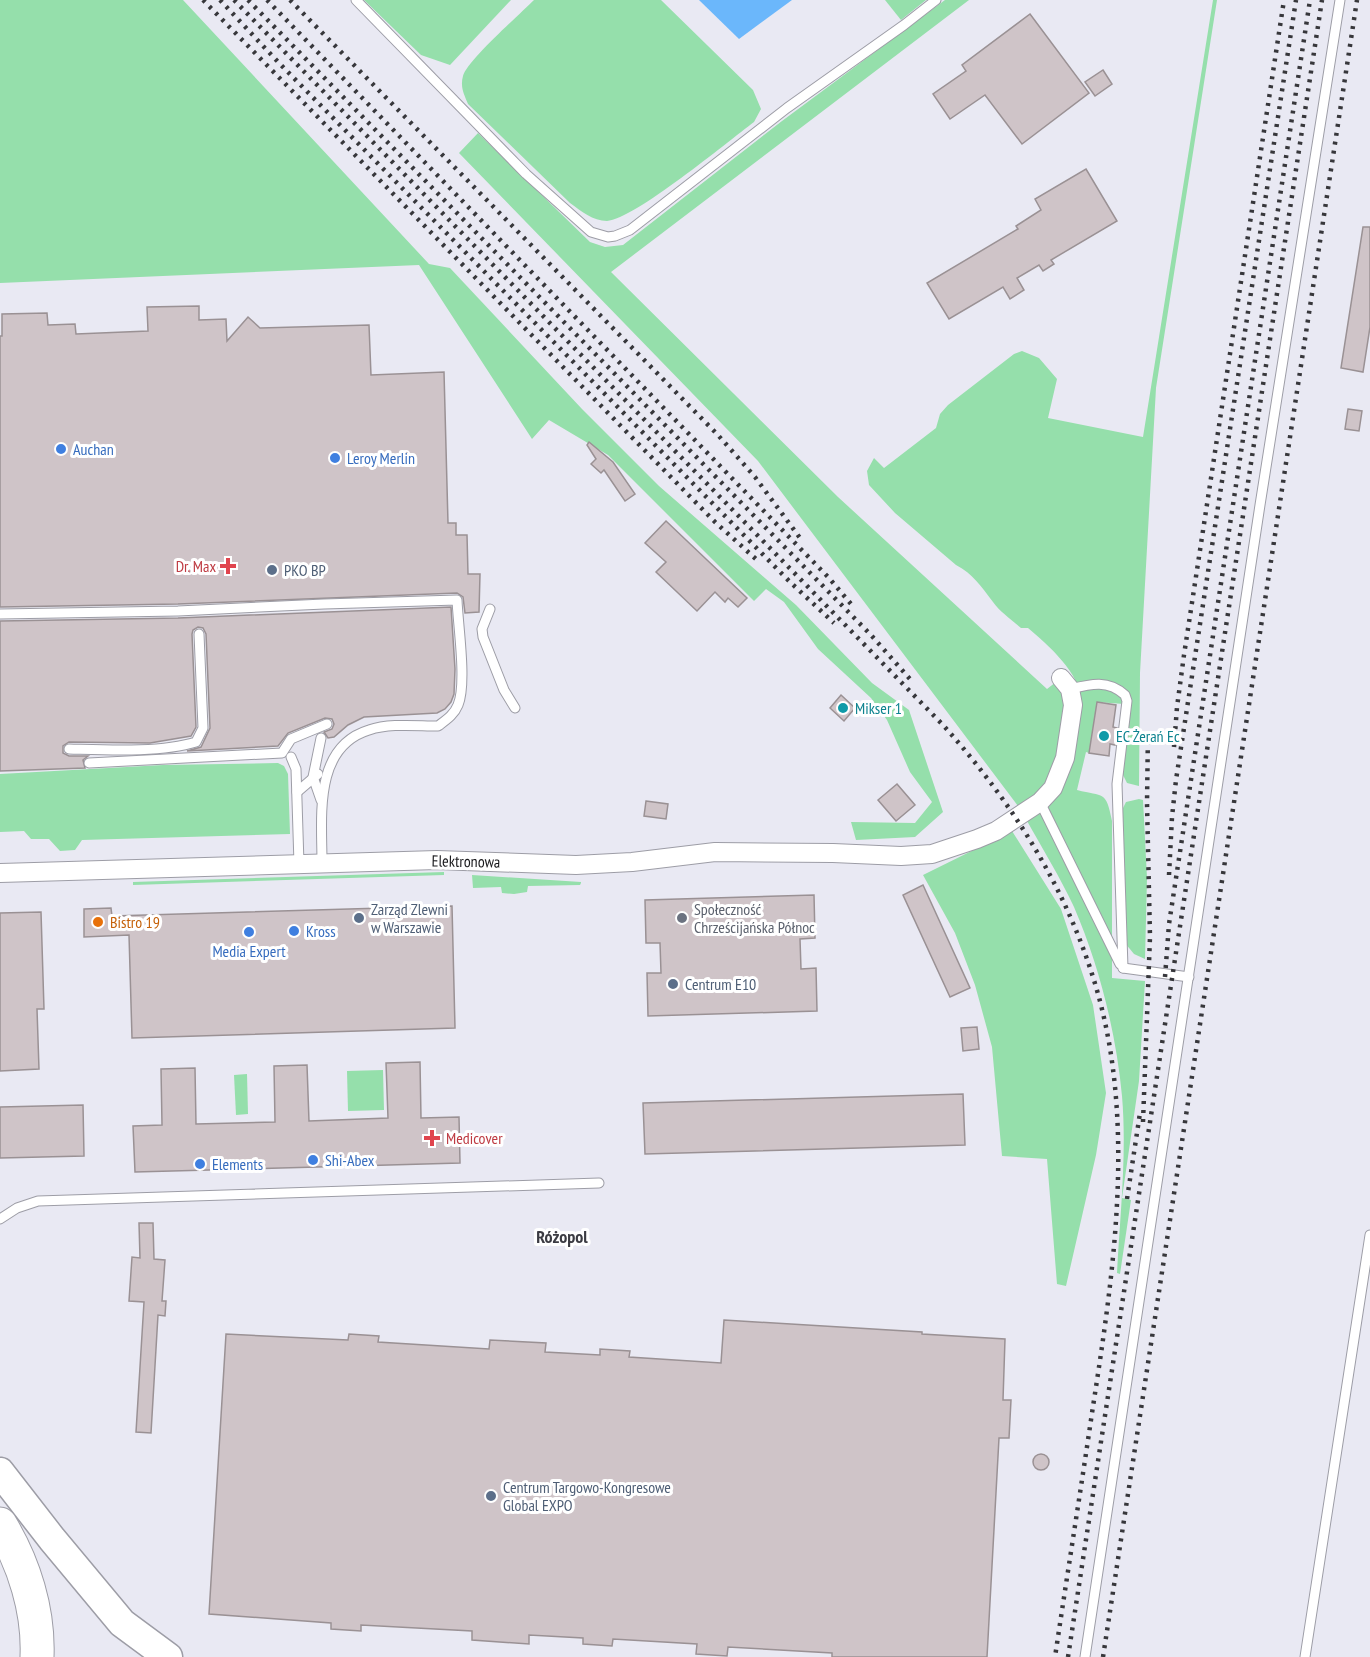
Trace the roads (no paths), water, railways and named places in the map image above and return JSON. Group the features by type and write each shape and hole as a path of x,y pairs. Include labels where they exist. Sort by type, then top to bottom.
{"highway":[{"path":"0,1524 13,1548 31,1598 37,1636 37,1657"}],"main road":[{"path":"0,1472 59,1549 122,1623 168,1657"}],"street":[{"path":"1040,802 1053,788 1065,758 1073,705 1065,684"},
{"name":"Elektronowa","path":"0,873 437,860 576,865 632,862 715,852 901,856 932,854 996,831 1040,802"}],"lane":[{"path":"356,0 526,174 591,232 608,237 630,230 787,108 936,0"},
{"path":"1085,1657 1264,481 1340,0"},
{"path":"0,614 178,611 457,600 460,694 455,711 438,726 370,729 356,735 346,743 330,766 325,780 322,863"},
{"path":"490,609 483,629 483,637 504,690 514,708"},
{"path":"69,749 180,747 196,742 203,728 199,634"},
{"path":"1065,684 1111,685 1125,695 1127,701 1117,784 1123,968"},
{"path":"89,763 282,753 291,739 327,724"},
{"path":"321,738 313,777 323,806"},
{"path":"291,757 296,769 299,864"},
{"path":"297,792 313,777 330,766"},
{"path":"1040,802 1123,968"},
{"path":"1123,968 1189,977"},
{"path":"0,1220 17,1208 38,1201 599,1183"},
{"path":"1305,1657 1370,1235"}],"water":[{"path":"699,0 792,0 739,39"}],"railway":[{"path":"203,0 715,522 757,560"},
{"path":"220,0 279,63 790,582 834,623"},
{"path":"234,0 944,726 990,782 1049,873 1080,939 1106,1027 1114,1082 1118,1137 1118,1193 1108,1304 1055,1657"},
{"path":"248,0 870,634 910,679"},
{"path":"267,0 829,578 851,604"},
{"path":"290,0 717,434 755,477 800,538"},
{"path":"1174,747 1184,655 1284,0"},
{"path":"1169,875 1176,780 1296,0"},
{"path":"1165,977 1169,924 1310,0"},
{"path":"1068,1657 1322,0"},
{"path":"1103,1657 1357,0"},
{"path":"1143,1122 1150,937 1148,730"},
{"path":"1127,1199 1140,1113"}],"place":[{"name":"Auchan","path":"61,449"},
{"name":"Leroy Merlin","path":"335,458"},
{"name":"Dr. Max","path":"228,566"},
{"name":"PKO BP","path":"272,570"},
{"name":"Mikser 1","path":"843,708"},
{"name":"EC Żerań Ec","path":"1104,736"},
{"name":"Zarząd Zlewni w Warszawie","path":"359,918"},
{"name":"Społeczność Chrześcijańska Północ","path":"682,918"},
{"name":"Bistro 19","path":"98,922"},
{"name":"Kross","path":"294,931"},
{"name":"Media Expert","path":"249,932"},
{"name":"Centrum E10","path":"673,984"},
{"name":"Medicover","path":"432,1138"},
{"name":"Shi-Abex","path":"313,1160"},
{"name":"Elements","path":"200,1164"},
{"name":"Centrum Targowo-Kongresowe Global EXPO","path":"491,1496"}],"district":[{"name":"Różopol","path":"562,1236"}]}
